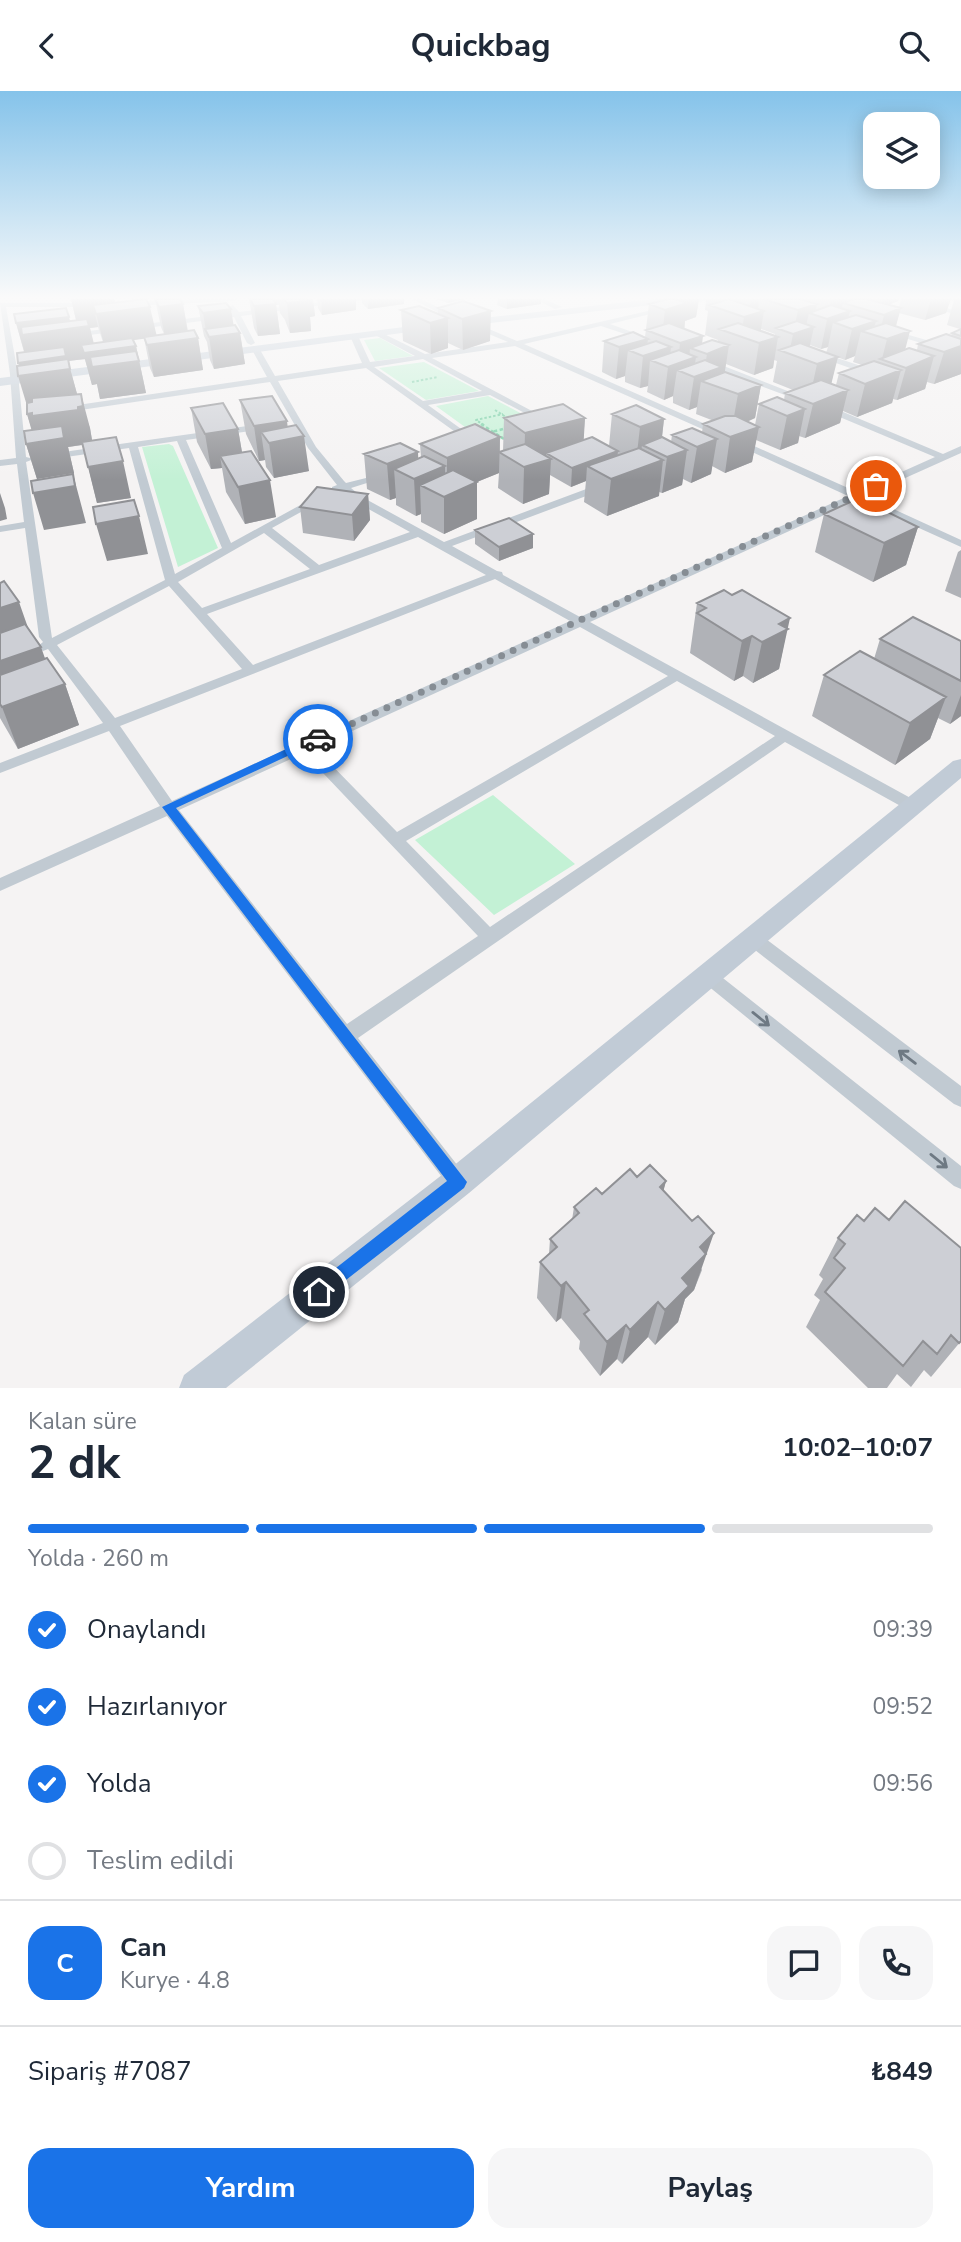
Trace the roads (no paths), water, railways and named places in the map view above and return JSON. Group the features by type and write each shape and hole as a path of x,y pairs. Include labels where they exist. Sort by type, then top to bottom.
{"main road":[{"path":"7,378 145,360"},
{"path":"197,1388 458,1182 961,766"}],"street":[{"path":"6,360 7,378 24,415 22,460 45,636 111,723 169,807 458,1182"},
{"path":"262,360 274,379 290,422 341,486 358,499 912,805"},
{"path":"365,360 367,365 484,450 471,453"},
{"path":"58,410 415,360"},
{"path":"432,360 549,422"},
{"path":"555,360 961,544"},
{"path":"698,360 820,405 942,457"},
{"path":"837,360 887,378 876,383"},
{"path":"421,404 490,392"},
{"path":"820,405 831,401"},
{"path":"0,463 271,425"},
{"path":"717,444 743,434"},
{"path":"181,439 228,549"},
{"path":"133,445 171,581 250,670"},
{"path":"0,885 961,449"},
{"path":"25,654 51,645 341,486 393,473"},
{"path":"445,545 614,482"},
{"path":"0,529 30,524"},
{"path":"265,528 318,570"},
{"path":"200,613 421,532"},
{"path":"0,768 498,574"},
{"path":"396,839 679,675"},
{"path":"345,1036 785,734"},
{"path":"304,745 490,938"},
{"path":"752,938 961,1098"},
{"path":"708,976 961,1179"}]}
